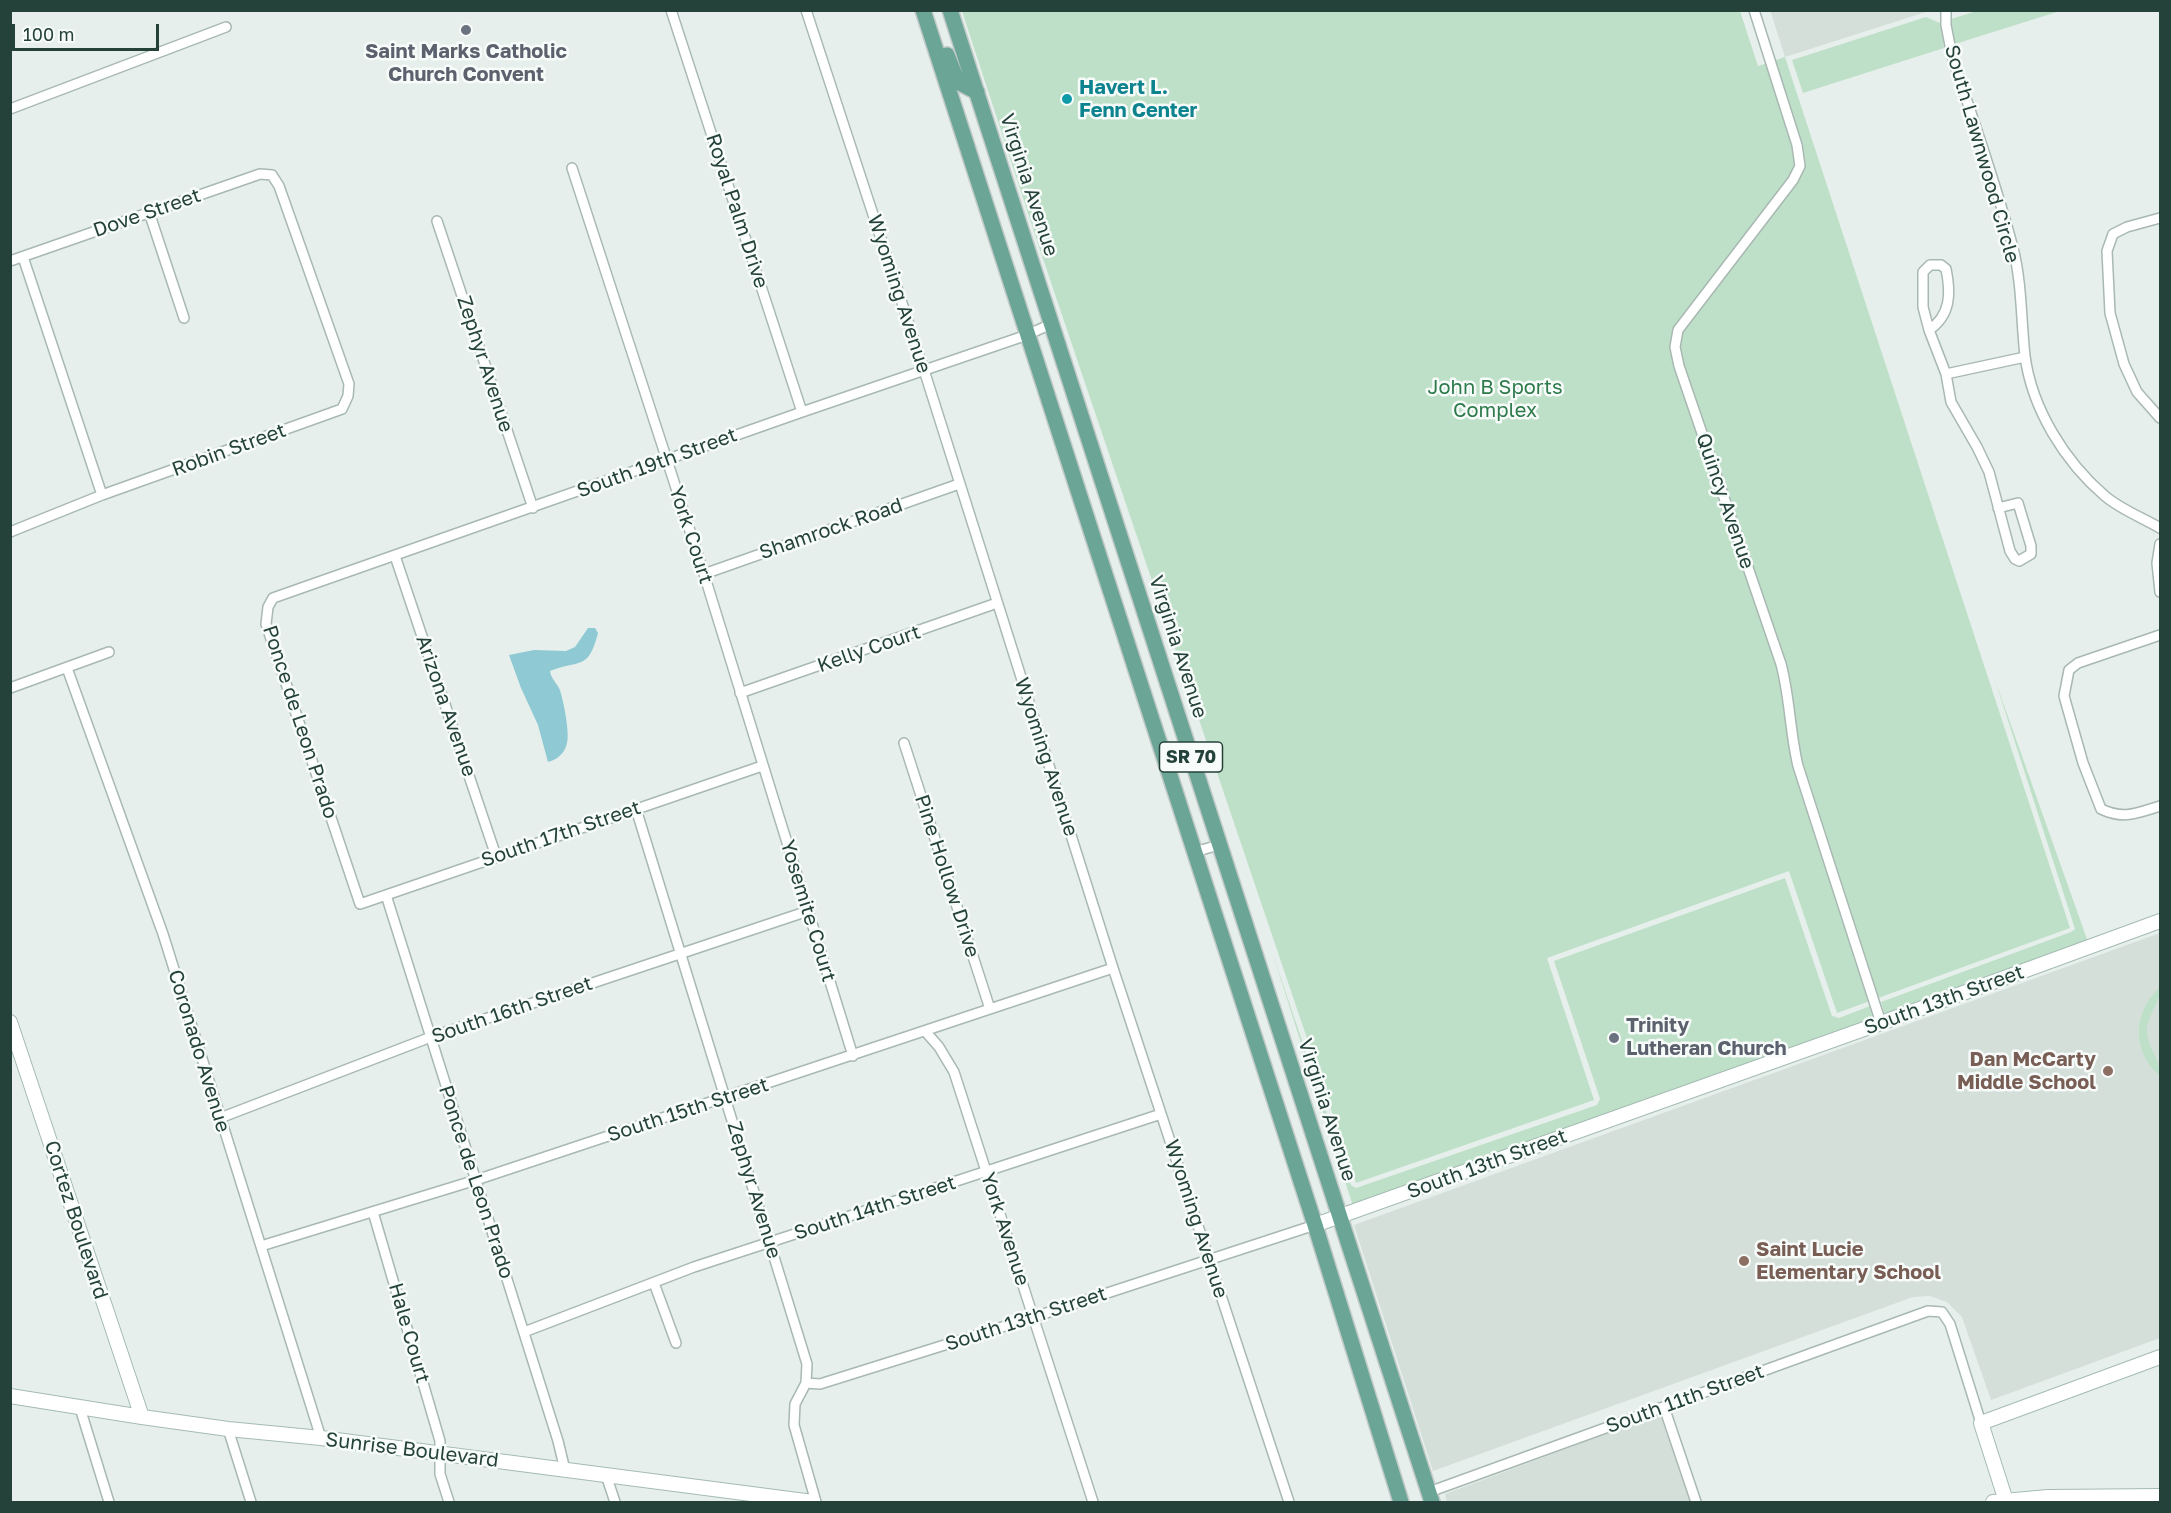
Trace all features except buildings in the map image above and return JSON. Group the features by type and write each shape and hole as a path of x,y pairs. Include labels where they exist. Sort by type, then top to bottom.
{"main road":[{"name":"SR 70","path":"923,10 1315,1225 1401,1503"},
{"path":"928,10 958,82 977,92"},
{"name":"Virginia Avenue","path":"950,10 1430,1497"}],"street":[{"name":"Royal Palm Drive","path":"671,10 802,412"},
{"name":"Wyoming Avenue","path":"806,10 924,370 1113,968 1289,1503"},
{"name":"Quincy Avenue","path":"1754,10 1797,145 1800,166 1792,180 1678,330 1675,347 1679,366 1781,664 1787,687 1793,745 1798,766 1881,1023"},
{"name":"South Lawnwood Circle","path":"1946,10 1946,25 1952,56 2013,250 2023,308 2025,357 2035,395 2053,434 2078,470 2107,498 2160,528"},
{"path":"10,109 226,27"},
{"name":"York Court","path":"572,168 704,574 762,766"},
{"name":"Dove Street","path":"10,261 260,174 272,175 279,186 349,384 348,396"},
{"path":"149,212 184,318"},
{"path":"2160,218 2127,227 2113,234 2107,251 2110,313 2124,364 2137,392 2160,418"},
{"name":"Zephyr Avenue","path":"437,220 533,508"},
{"path":"23,257 102,495"},
{"path":"1929,330 1940,323 1946,313 1949,285 1946,269 1941,265 1930,265 1923,272 1923,307 1929,330 1946,374 1952,402 1989,472 1998,508 2010,551 2015,559 2019,561 2025,559 2031,554 2031,546 2018,504 1998,508"},
{"name":"South 19th Street","path":"268,607 273,598 1027,335 1051,324"},
{"path":"1946,374 2025,357"},
{"name":"Robin Street","path":"10,532 102,495 342,409 348,396"},
{"name":"Shamrock Road","path":"704,574 959,484"},
{"path":"2160,544 2157,563 2160,592"},
{"name":"Arizona Avenue","path":"395,556 496,856"},
{"name":"Kelly Court","path":"740,693 997,603"},
{"name":"Ponce de Leon Prado","path":"268,607 266,624 360,904"},
{"path":"2160,635 2078,663 2069,670 2064,696 2083,763 2101,809 2125,816 2160,806"},
{"path":"10,688 109,652"},
{"name":"Coronado Avenue","path":"67,668 163,934 321,1438"},
{"name":"Pine Hollow Drive","path":"904,743 990,1009"},
{"name":"South 17th Street","path":"360,904 762,766"},
{"name":"Yosemite Court","path":"762,766 853,1056"},
{"name":"Zephyr Avenue","path":"636,809 807,1364 806,1383 795,1404 794,1425 815,1503"},
{"path":"1194,852 1219,845"},
{"name":"Ponce de Leon Prado","path":"386,895 558,1441 565,1470"},
{"name":"South 16th Street","path":"220,1118 431,1037 808,911"},
{"name":"South 13th Street","path":"806,1383 820,1384 1315,1225 2160,921"},
{"name":"South 15th Street","path":"261,1246 476,1180 1113,968"},
{"name":"Cortez Boulevard","path":"10,1022 142,1418"},
{"name":"York Avenue","path":"925,1031 939,1047 954,1072 1093,1503"},
{"name":"South 14th Street","path":"524,1332 770,1242 1161,1114"},
{"name":"Hale Court","path":"374,1212 440,1441 440,1474 449,1503"},
{"path":"654,1283 676,1343"},
{"name":"South 11th Street","path":"1430,1497 1664,1407 1928,1311 1942,1312 1950,1324 1981,1423"},
{"path":"2160,1357 1981,1423 2002,1502 2048,1497 2160,1498"},
{"name":"Sunrise Boulevard","path":"10,1396 142,1418 321,1438 815,1503"},
{"path":"1664,1407 1696,1503"},
{"path":"80,1408 109,1503"},
{"path":"228,1429 251,1503"},
{"path":"606,1475 615,1503"}],"shaded area":[{"path":"1770,10 1929,10 1929,11 1785,57"},
{"name":"Saint Lucie Elementary School","path":"2160,933 2160,1338 1991,1400 1962,1317 1947,1302 1930,1296 1913,1297 1433,1471 1354,1225"},
{"path":"1660,1414 1690,1502 1447,1502 1445,1494"}],"green space":[{"path":"1980,10 2060,11 1955,44 1951,19"},
{"name":"John B Sports Complex","path":"962,11 1740,11 1758,66 1785,57 2070,928 1837,1013 1789,871 1547,958 1594,1100 1356,1183 1042,256"},
{"path":"1926,17 1940,23 1944,48 1803,93 1792,60"},
{"path":"1995,680 2088,942 1885,1016 1881,1002 2075,929"},
{"path":"1785,878 1832,1016 1839,1018 1870,1006 1875,1020 1353,1206 1272,952 1351,1185 1356,1188 1597,1105 1600,1099 1554,961"},
{"path":"2160,987 2159,997 2149,1019 2147,1031 2160,1076 2144,1055 2139,1032 2140,1019 2145,1008"}],"water":[{"path":"588,628 595,628 598,633 587,659 550,671 562,699 568,738 562,753 548,762 538,725 509,655 534,650 566,651 575,647"}],"place":[{"name":"Saint Marks Catholic Church Convent","path":"466,30"},
{"name":"Havert L. Fenn Center","path":"1067,99"},
{"name":"Trinity Lutheran Church","path":"1614,1038"},
{"name":"Dan McCarty Middle School","path":"2108,1071"},
{"name":"Saint Lucie Elementary School","path":"1744,1261"}]}
